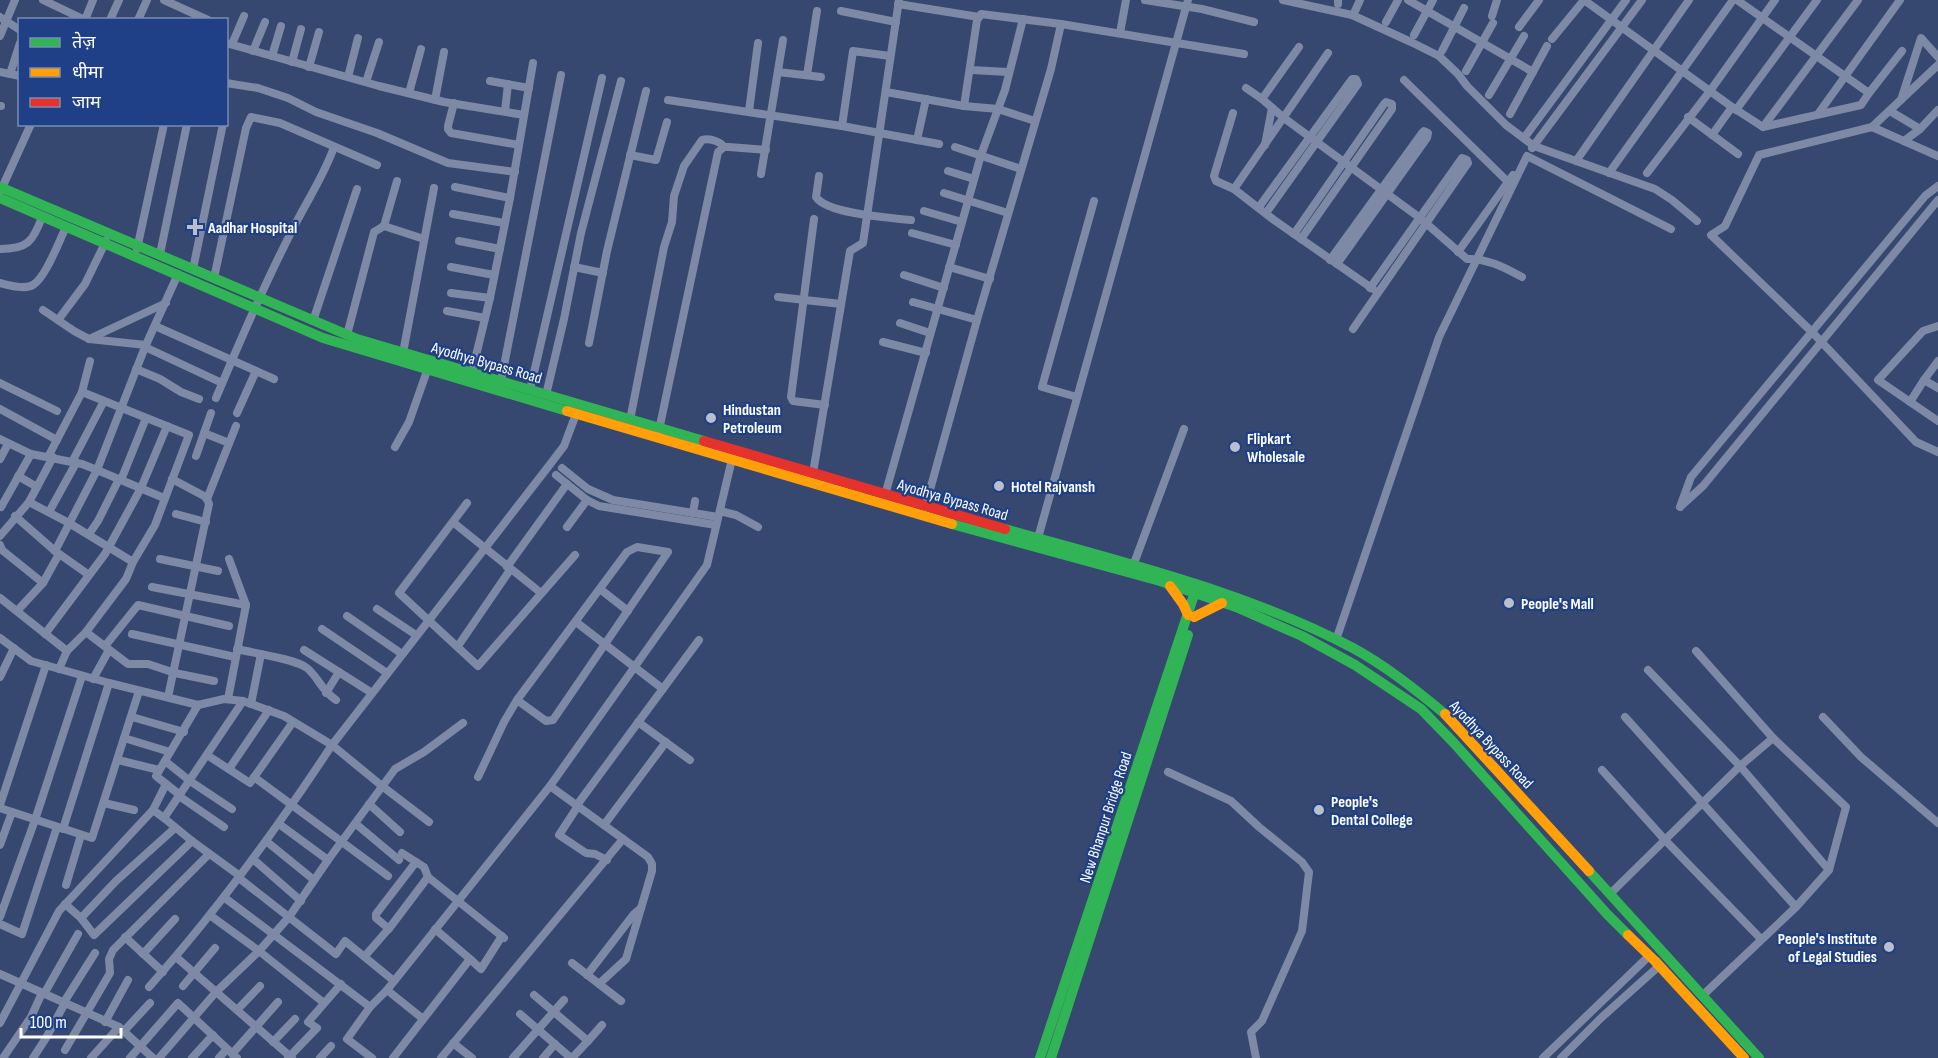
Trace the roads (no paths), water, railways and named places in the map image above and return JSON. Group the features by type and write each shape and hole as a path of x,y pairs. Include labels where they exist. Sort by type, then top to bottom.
{"main road":[{"name":"Ayodhya Bypass Road","path":"0,191 137,251 177,277 329,340 428,371 470,377"},
{"name":"Ayodhya Bypass Road","path":"0,191 42,217 107,238"},
{"name":"Ayodhya Bypass Road","path":"137,251 160,254 347,335 470,377 537,395 581,412 813,473 885,495 924,510 1169,585 1199,590 1222,603 1276,617 1348,661 1421,710 1453,742 1607,914 1744,1058"},
{"name":"Ayodhya Bypass Road","path":"581,412 630,420 658,433 732,459 1038,538 1133,566 1336,640 1412,687 1447,716 1759,1058"},
{"path":"1169,585 1191,616 1222,603"},
{"name":"New Bhanpur Bridge Road","path":"1051,1058 1199,590"},
{"name":"New Bhanpur Bridge Road","path":"1040,1058 1191,616"},
{"path":"1348,661 1354,650"},
{"path":"1654,961 1664,953"}],"street":[{"path":"0,36 3,19 15,0"},
{"path":"42,0 81,18"},
{"path":"65,10 69,0"},
{"path":"86,18 93,0"},
{"path":"111,18 119,0"},
{"path":"142,18 147,0"},
{"path":"164,0 204,18"},
{"path":"1120,33 1126,0"},
{"path":"1145,0 1187,3 1254,22"},
{"path":"1283,0 1352,15 1438,56 1506,125 1534,146 1655,189 1672,200 1697,222"},
{"path":"1355,11 1360,0"},
{"path":"1386,22 1398,0"},
{"path":"1408,0 1533,72"},
{"path":"1414,35 1433,0"},
{"path":"1466,71 1492,20 1497,0"},
{"path":"1519,27 1539,0"},
{"path":"1510,114 1550,43 1584,0 1763,127 1861,105 1902,51"},
{"path":"1524,138 1626,0"},
{"path":"1458,252 1642,0"},
{"path":"1576,161 1689,0"},
{"path":"1609,173 1681,70 1735,0 1869,93"},
{"path":"1647,173 1710,91 1775,0"},
{"path":"1712,135 1817,0"},
{"path":"1763,127 1858,0"},
{"path":"1818,114 1900,0"},
{"path":"813,473 850,251 863,243 898,2 979,17 981,15 1061,24 1244,54"},
{"path":"1038,538 1187,3"},
{"path":"1442,51 1464,8"},
{"path":"807,75 817,11"},
{"path":"841,11 896,22"},
{"path":"244,16 229,44 435,100 524,115"},
{"path":"964,106 979,17"},
{"path":"3,19 18,29"},
{"path":"885,495 974,179 1005,90 1023,19"},
{"path":"253,51 265,22"},
{"path":"924,510 1061,24"},
{"path":"272,56 281,26"},
{"path":"292,62 301,29"},
{"path":"309,67 319,32"},
{"path":"1489,95 1524,36"},
{"path":"348,77 358,38"},
{"path":"1901,101 1921,38 1938,57"},
{"path":"761,174 783,40"},
{"path":"366,82 378,42"},
{"path":"749,111 758,43"},
{"path":"1262,99 1299,47"},
{"path":"10,74 18,49"},
{"path":"409,93 421,49"},
{"path":"842,126 853,51 890,56"},
{"path":"435,100 444,52"},
{"path":"1234,189 1328,53"},
{"path":"470,377 500,249 533,63"},
{"path":"1938,64 1872,127 1759,155 1725,226 1711,235 1813,333 1916,442 1938,452"},
{"path":"971,70 1008,72"},
{"path":"0,72 18,76"},
{"path":"778,72 821,77"},
{"path":"500,386 561,75"},
{"path":"537,395 602,78"},
{"path":"1259,207 1313,139 1358,84 1356,79 1352,79 1313,139 1266,213"},
{"path":"1404,80 1508,182"},
{"path":"490,81 529,88"},
{"path":"537,395 574,267 621,81"},
{"path":"228,83 258,88 288,98 316,112 377,133 448,163 515,172"},
{"path":"505,111 508,84"},
{"path":"1246,88 1423,221 1467,259 1476,258 1494,263 1522,277"},
{"path":"589,343 646,91"},
{"path":"886,92 964,106 998,109 1035,121"},
{"path":"917,140 926,99"},
{"path":"668,100 772,114 939,144"},
{"path":"1386,102 1392,104 1392,109 1351,167 1297,236 1384,104 1386,102"},
{"path":"454,103 448,126 451,133 519,145"},
{"path":"1265,146 1272,108"},
{"path":"1904,141 1920,129 1938,110"},
{"path":"1890,111 1920,129"},
{"path":"1233,113 1214,176 1216,181 1234,189 1379,294"},
{"path":"214,278 246,128 251,117 280,123 377,165"},
{"path":"1689,117 1738,154"},
{"path":"630,155 656,160 667,122"},
{"path":"0,191 30,126"},
{"path":"137,251 164,126"},
{"path":"160,254 187,126"},
{"path":"193,269 224,126"},
{"path":"1872,127 1938,156"},
{"path":"1334,262 1384,192 1422,133 1426,132 1428,138 1384,192"},
{"path":"630,420 662,256 672,222 674,196 684,166 702,140 718,142 724,147 766,150"},
{"path":"216,398 260,299 297,221 326,169 334,147"},
{"path":"658,433 718,152 724,147"},
{"path":"956,147 1021,169"},
{"path":"1527,156 1671,229"},
{"path":"1336,640 1439,337 1527,156"},
{"path":"1353,329 1379,294 1423,221 1462,158 1467,160 1468,163 1423,221 1370,288"},
{"path":"948,171 974,179"},
{"path":"819,176 817,200 827,206 866,215 911,220"},
{"path":"347,335 374,232 384,226 397,181"},
{"path":"1925,196 1936,203 1820,342 1754,426 1703,486 1680,507 1691,477 1925,196 1938,186"},
{"path":"455,187 510,198"},
{"path":"403,353 434,188"},
{"path":"313,321 357,189"},
{"path":"945,193 1008,213"},
{"path":"1077,397 1042,387 1094,201"},
{"path":"924,211 962,222"},
{"path":"453,214 504,223"},
{"path":"0,249 15,249 27,244 33,237 42,217"},
{"path":"814,219 791,399 825,405"},
{"path":"0,283 27,287 34,285 44,271 66,226"},
{"path":"384,226 424,239"},
{"path":"912,232 956,244"},
{"path":"58,320 85,284 107,238"},
{"path":"459,241 500,249"},
{"path":"17,611 43,583 69,523 97,470 145,346 181,264"},
{"path":"451,267 494,275"},
{"path":"574,267 603,273"},
{"path":"949,267 990,279"},
{"path":"904,275 944,288"},
{"path":"451,293 490,298"},
{"path":"778,297 841,304"},
{"path":"913,302 977,320"},
{"path":"89,339 165,303"},
{"path":"43,310 89,339 145,346 222,384"},
{"path":"447,312 485,318"},
{"path":"900,323 930,333"},
{"path":"155,326 274,379"},
{"path":"1938,326 1923,330 1878,380 1938,421"},
{"path":"883,342 926,353"},
{"path":"0,536 29,502 37,487 57,440 82,392 90,361"},
{"path":"1910,402 1938,361"},
{"path":"136,369 199,399"},
{"path":"237,413 256,371"},
{"path":"395,447 409,422 428,371"},
{"path":"1924,380 1938,388"},
{"path":"0,383 57,411"},
{"path":"59,669 67,651 86,632 126,579 133,562 155,525 189,435 82,392"},
{"path":"49,512 104,401"},
{"path":"1752,404 1764,413"},
{"path":"0,409 57,440"},
{"path":"149,987 225,898 333,745 428,619 548,467 581,412"},
{"path":"196,456 211,413"},
{"path":"1742,416 1754,426"},
{"path":"88,534 98,521 120,479 146,418"},
{"path":"45,634 108,548 141,488 167,426"},
{"path":"168,698 206,522 209,504 207,499 236,426"},
{"path":"1133,566 1184,429"},
{"path":"204,433 229,443"},
{"path":"0,439 31,454 97,470 164,498"},
{"path":"0,459 8,444"},
{"path":"31,454 1,506 16,515 57,552 88,575"},
{"path":"372,1058 347,1039 370,1007 387,990 550,786 707,565 732,459"},
{"path":"562,468 588,489 610,499 718,518"},
{"path":"556,475 587,500 599,506 718,518 736,515 758,527"},
{"path":"18,476 37,487"},
{"path":"172,479 207,499"},
{"path":"458,646 567,484"},
{"path":"610,499 613,509"},
{"path":"567,527 587,500"},
{"path":"693,513 695,501"},
{"path":"29,502 133,562"},
{"path":"467,503 399,593 478,666 575,555"},
{"path":"176,514 206,522"},
{"path":"454,523 541,593"},
{"path":"0,545 2,550 43,583"},
{"path":"478,777 504,722 518,700 630,549 637,547 667,550 668,553 553,720 546,722 518,700"},
{"path":"160,559 218,571"},
{"path":"228,699 246,605 229,559"},
{"path":"152,587 246,605"},
{"path":"600,590 628,611"},
{"path":"0,598 67,651"},
{"path":"93,679 107,648 138,605 229,626"},
{"path":"377,609 416,635"},
{"path":"347,616 402,654"},
{"path":"576,622 663,689"},
{"path":"322,628 387,673"},
{"path":"86,632 128,664 148,664 175,673 214,681"},
{"path":"132,634 181,645 236,653 261,654 303,666 326,693 336,700"},
{"path":"0,638 31,661 93,679 198,705 228,699 269,710 333,745 429,822"},
{"path":"606,860 586,854 559,835 577,806 699,640"},
{"path":"0,677 14,648"},
{"path":"1696,651 1773,738 1846,807 1829,870 1796,907 1702,996"},
{"path":"303,666 307,652 372,693"},
{"path":"164,818 207,755 247,703 261,654"},
{"path":"46,665 0,807 81,835 92,838 139,691"},
{"path":"1648,670 1740,766 1829,870"},
{"path":"326,693 339,672"},
{"path":"0,917 35,820 82,676"},
{"path":"0,924 22,934 109,683"},
{"path":"198,705 156,776 179,796 224,827"},
{"path":"229,769 269,710"},
{"path":"132,717 184,732"},
{"path":"1625,717 1704,802 1796,907"},
{"path":"1822,717 1861,758 1938,824"},
{"path":"207,755 250,783 294,722"},
{"path":"638,722 690,760"},
{"path":"159,1058 216,992 274,936 398,766 424,752 463,723"},
{"path":"124,738 170,752"},
{"path":"1610,894 1740,766 1773,738"},
{"path":"604,825 666,742"},
{"path":"118,760 159,770"},
{"path":"165,761 232,809"},
{"path":"1602,770 1665,840 1761,939"},
{"path":"1168,772 1231,801 1302,862 1309,872 1302,931 1262,1021 1251,1032 1256,1058"},
{"path":"254,777 388,876"},
{"path":"0,1023 59,911 153,810 166,784"},
{"path":"550,786 648,857 652,864 652,871 626,959 599,984"},
{"path":"104,803 134,810"},
{"path":"369,804 400,832"},
{"path":"153,810 336,954 345,941 394,981"},
{"path":"0,845 12,812"},
{"path":"279,824 328,860"},
{"path":"356,824 401,856 424,867 428,877 504,937 481,969 435,929"},
{"path":"81,918 116,881 175,828"},
{"path":"66,885 81,835"},
{"path":"441,1058 623,839"},
{"path":"65,904 81,918 94,935 192,841"},
{"path":"266,841 314,880"},
{"path":"65,1050 110,973 111,954 209,854"},
{"path":"253,859 301,901"},
{"path":"389,929 376,918 376,914 416,862"},
{"path":"365,956 389,929 428,877"},
{"path":"225,898 370,1007"},
{"path":"587,975 635,912 642,907"},
{"path":"211,916 324,1003"},
{"path":"143,954 175,919"},
{"path":"3,1058 31,1017 78,934"},
{"path":"125,938 163,972"},
{"path":"183,986 215,948"},
{"path":"33,1058 95,952"},
{"path":"176,957 290,1057 316,1028 308,1022 341,984"},
{"path":"393,1058 470,959"},
{"path":"1543,1058 1593,1009 1654,961"},
{"path":"1561,1058 1654,961"},
{"path":"572,963 621,1001"},
{"path":"0,974 121,1029 153,1058"},
{"path":"105,1022 128,980"},
{"path":"237,1010 260,986"},
{"path":"387,990 422,1018"},
{"path":"534,995 588,1041"},
{"path":"513,1058 564,1000"},
{"path":"219,1058 232,1053 278,1002"},
{"path":"91,1058 150,1003"},
{"path":"130,1058 177,1003 232,1053"},
{"path":"1593,1009 1601,1018"},
{"path":"520,1014 572,1058 602,1025"},
{"path":"273,1042 295,1019"},
{"path":"192,1058 213,1035"},
{"path":"453,1043 472,1058"},
{"path":"543,1058 555,1044"},
{"path":"320,1058 331,1046"}],"place":[{"name":"Aadhar Hospital","path":"195,227"},
{"name":"Hindustan Petroleum","path":"711,418"},
{"name":"Flipkart Wholesale","path":"1235,447"},
{"name":"Hotel Rajvansh","path":"999,486"},
{"name":"People's Mall","path":"1509,603"},
{"name":"People's Dental College","path":"1319,810"},
{"name":"People's Institute of Legal Studies","path":"1889,947"}]}
